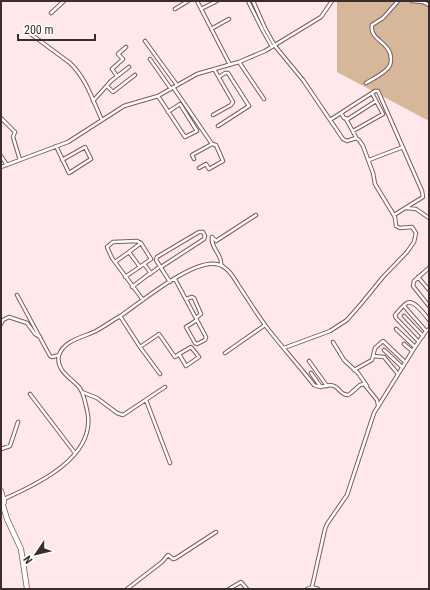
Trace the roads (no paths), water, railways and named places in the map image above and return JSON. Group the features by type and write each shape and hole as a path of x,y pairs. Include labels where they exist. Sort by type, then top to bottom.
{"highway":[{"path":"1,491 6,519 9,521 21,549 27,589"}],"street":[{"path":"51,13 64,1"},
{"path":"175,9 188,1"},
{"path":"197,1 210,29 230,65"},
{"path":"201,9 217,1"},
{"path":"248,1 262,31 303,80 343,140 347,141 354,138 357,139"},
{"path":"253,1 274,46"},
{"path":"1,167 72,139 128,105 158,96 197,74 239,62 274,46 321,16 332,1"},
{"path":"366,83 387,70 391,59 389,50 384,43 375,36 372,25 383,18 398,1"},
{"path":"412,1 423,2 429,5"},
{"path":"210,29 229,19"},
{"path":"28,32 74,66 102,120"},
{"path":"145,41 177,85"},
{"path":"117,76 112,69 123,60 118,54 126,47"},
{"path":"150,59 212,144 216,145 223,161 209,169 206,164 199,168"},
{"path":"239,62 264,99"},
{"path":"93,101 117,76 129,67"},
{"path":"213,115 231,105 233,102 214,69"},
{"path":"218,126 249,106 228,73 225,73 219,77"},
{"path":"107,86 113,92 135,75"},
{"path":"330,120 377,90 379,92 422,191 423,197 394,215 395,217"},
{"path":"353,132 383,115 372,93"},
{"path":"158,96 168,112 185,137 197,131 180,104 168,112"},
{"path":"345,118 348,119 376,101"},
{"path":"284,348 330,331 340,325 361,304 386,273 407,252 414,242 416,235 415,230 412,227 398,227 396,225 395,217 376,184 369,160 361,143 341,112"},
{"path":"1,118 15,132 12,137 20,160"},
{"path":"194,159 192,155 212,144"},
{"path":"56,146 62,160 69,173 92,159 85,147 62,160"},
{"path":"369,160 403,147"},
{"path":"1,156 7,165"},
{"path":"406,208 416,209 429,218"},
{"path":"221,265 222,260 212,242 212,237 216,241 256,216"},
{"path":"132,287 149,274 160,268 204,239 205,236 203,232 199,232 158,256 156,260 160,268 170,282"},
{"path":"125,277 151,259 138,241 113,242 107,247 125,277 143,300"},
{"path":"115,262 141,244"},
{"path":"129,252 140,267"},
{"path":"144,264 150,272 149,274"},
{"path":"17,295 51,357 59,355 72,341 95,331 120,316 175,279 198,267 218,264 229,272 265,325 314,386 317,388 335,386 340,392 348,395 364,381"},
{"path":"428,269 414,281 413,286 429,306"},
{"path":"418,277 429,290"},
{"path":"175,279 186,299 196,319 206,339 197,344 186,327 196,319 201,314 194,298 192,297 186,299"},
{"path":"418,341 396,318 396,315 407,303 413,303 429,320"},
{"path":"404,306 426,331"},
{"path":"120,316 160,374"},
{"path":"404,316 423,336"},
{"path":"1,324 3,320 9,318 27,323 35,334 41,338"},
{"path":"225,353 265,325"},
{"path":"312,587 325,529 347,495 355,474 370,423 379,404 418,341 429,328"},
{"path":"396,329 415,347"},
{"path":"140,347 159,334 175,357 178,354 191,347 199,357 186,366 178,354"},
{"path":"354,370 372,360 375,348 384,341 405,362"},
{"path":"333,342 344,360 364,381 379,404"},
{"path":"404,344 412,351"},
{"path":"384,350 402,367"},
{"path":"2,499 45,479 62,466 75,453 83,442 89,425 89,418 82,392 60,367 59,355"},
{"path":"373,356 384,357 398,374"},
{"path":"308,361 327,386"},
{"path":"311,373 322,387"},
{"path":"361,384 365,385 379,404"},
{"path":"82,392 97,398 120,415 125,414 165,387"},
{"path":"30,394 75,453"},
{"path":"146,400 170,463"},
{"path":"1,449 10,446 18,422"},
{"path":"1,445 5,447"},
{"path":"127,589 162,562 168,555 173,559 176,558 216,532"},
{"path":"229,589 242,582 247,589"},
{"path":"307,589 312,587 318,589"}]}
